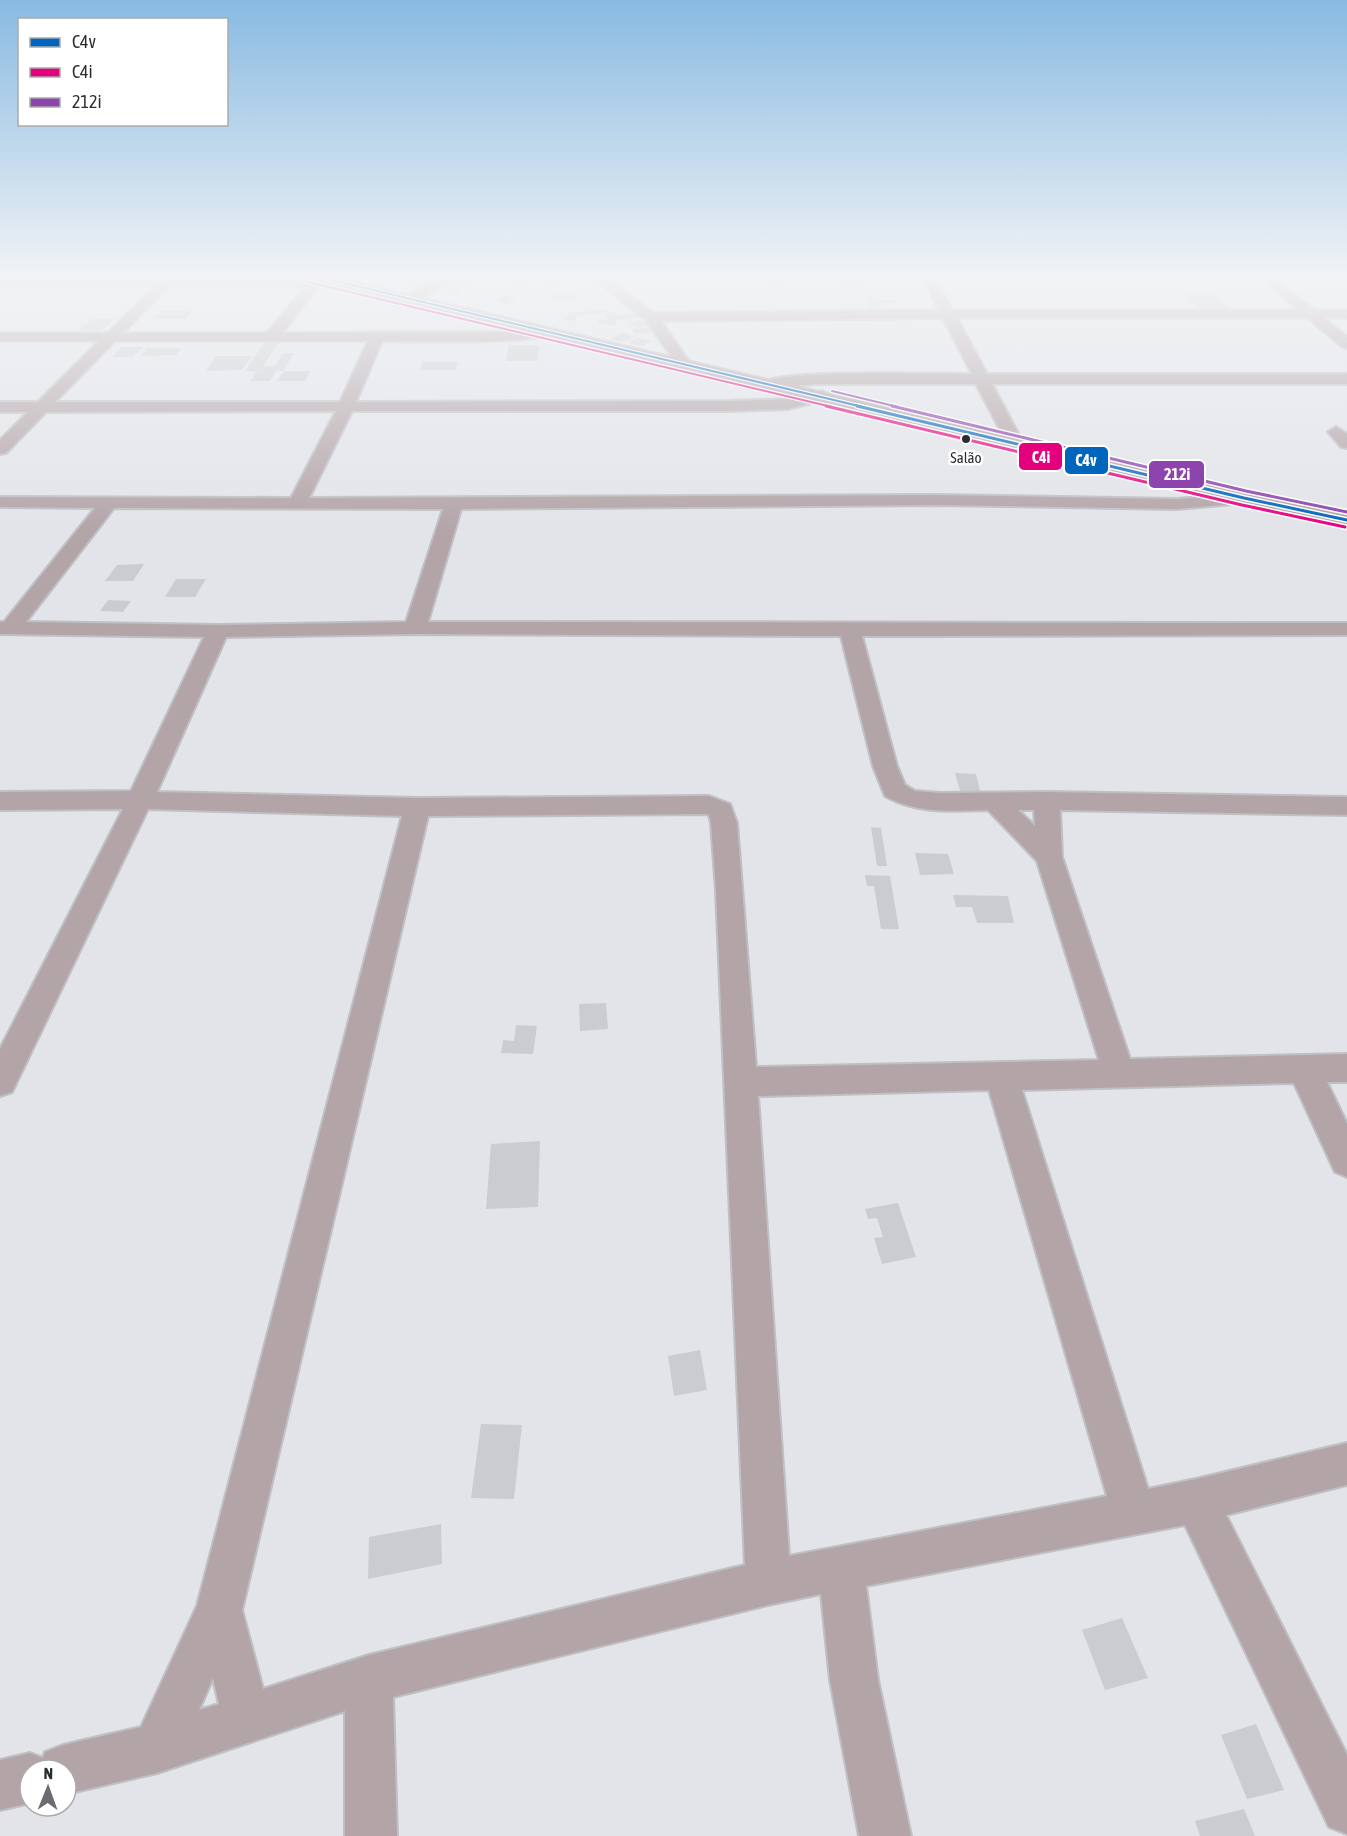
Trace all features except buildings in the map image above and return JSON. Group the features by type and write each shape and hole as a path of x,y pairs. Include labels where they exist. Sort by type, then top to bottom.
{"main road":[{"path":"669,360 1244,498 1347,520"}],"street":[{"path":"0,449 89,360"},
{"path":"297,504 346,407 367,360"},
{"path":"681,360 683,363"},
{"path":"970,360 1014,441"},
{"path":"771,383 817,379 1347,379"},
{"path":"0,408 731,406 788,404 826,397"},
{"path":"1177,481 1177,504"},
{"path":"0,502 454,504 935,500 1177,504 1244,498"},
{"path":"6,628 109,502"},
{"path":"414,628 454,504"},
{"path":"6,628 218,631 414,628 1347,629"},
{"path":"850,630 885,766 894,790 909,799 940,802 1047,801 1347,806"},
{"path":"0,1082 140,800 218,631"},
{"path":"0,801 140,800 417,807 675,804 709,805 721,810 730,890 768,1582"},
{"path":"994,801 1049,856"},
{"path":"1047,801 1049,856 1119,1073"},
{"path":"158,1748 219,1610 417,807"},
{"path":"740,1083 1347,1068"},
{"path":"1304,1069 1347,1161"},
{"path":"1001,1076 1090,1363 1133,1511"},
{"path":"78,1767 158,1748 369,1679 768,1582 1133,1511 1196,1501 1347,1464"},
{"path":"1196,1501 1347,1809"},
{"path":"841,1568 854,1680 885,1836"},
{"path":"219,1610 247,1720"},
{"path":"369,1679 371,1836"},
{"path":"0,1785 18,1781"}],"transit line":[{"name":"C4i","path":"633,360 1242,505 1345,527"},
{"name":"C4v","path":"665,360 1244,498 1347,520"},
{"name":"212i","path":"832,391 1246,491 1347,512"}],"place":[{"name":"Salão","path":"966,439"}]}
